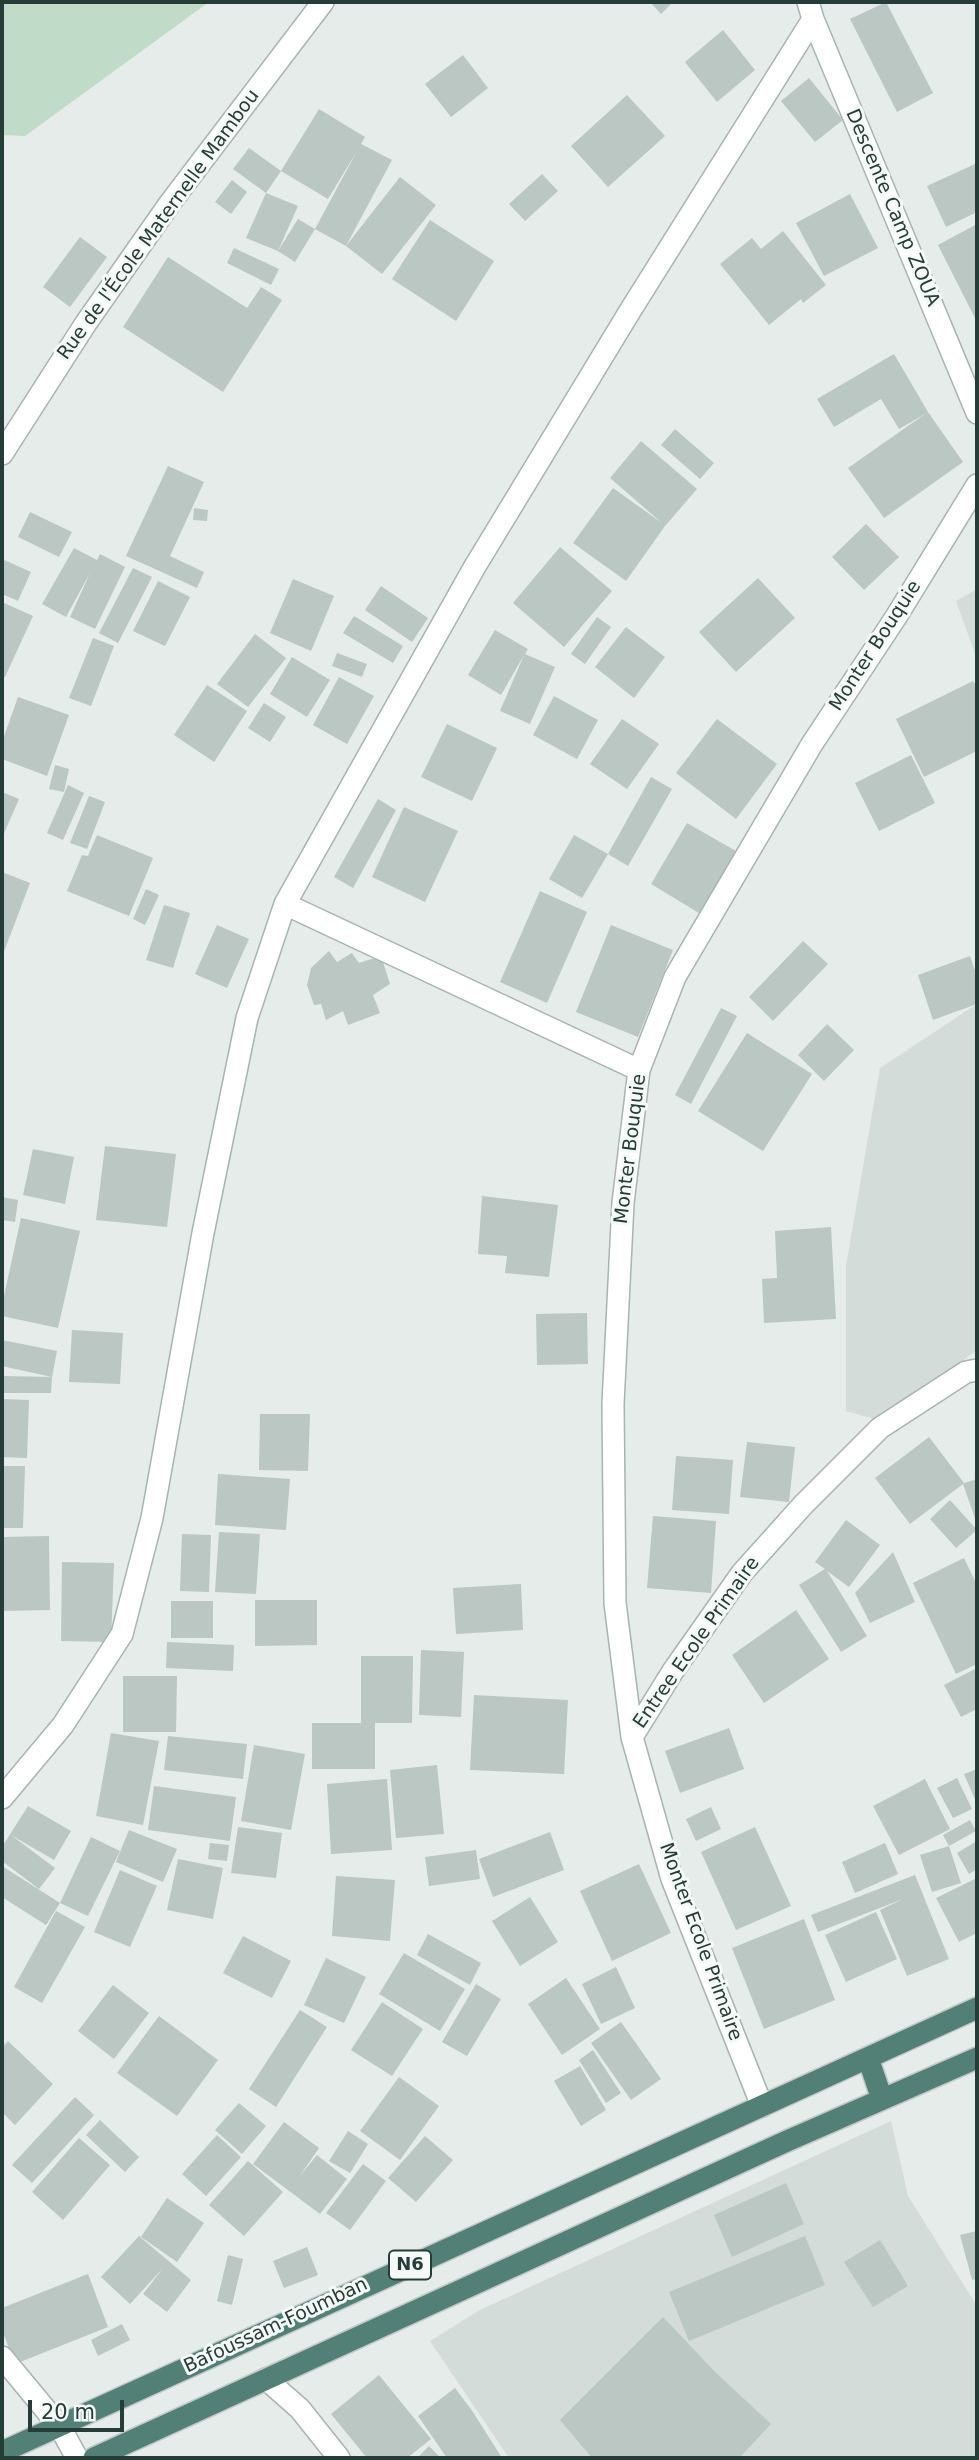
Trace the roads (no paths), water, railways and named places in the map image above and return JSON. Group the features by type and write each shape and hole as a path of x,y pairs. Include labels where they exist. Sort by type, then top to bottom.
{"highway":[{"name":"N6","path":"762,2106 977,2008"},
{"path":"868,2058 882,2099"},
{"name":"N6","path":"94,2458 787,2141 977,2058"},
{"name":"Bafoussam-Foumban","path":"60,2427 248,2338 762,2106"},
{"name":"N6","path":"2,2452 60,2427"}],"street":[{"name":"Rue de l'École Maternelle Mambou","path":"2,454 86,323 170,203 323,2"},
{"name":"Descente Camp ZOUA","path":"810,10 977,413"},
{"path":"2,1798 63,1725 122,1634 152,1518 203,1233 247,1018 285,904 474,568 810,10"},
{"name":"Monter Bouquie","path":"632,1737 615,1603 613,1404 623,1203 639,1070 675,977 805,756 895,617 970,510 977,485"},
{"path":"285,904 639,1070"},
{"name":"Entree Ecole Primaire","path":"632,1737 673,1671 743,1573 803,1505 880,1428 966,1373 977,1370"},
{"name":"Monter Ecole Primaire","path":"632,1737 672,1879 762,2106"},
{"path":"2,2357 60,2427 77,2458"},
{"path":"266,2379 300,2409 339,2458"}]}
